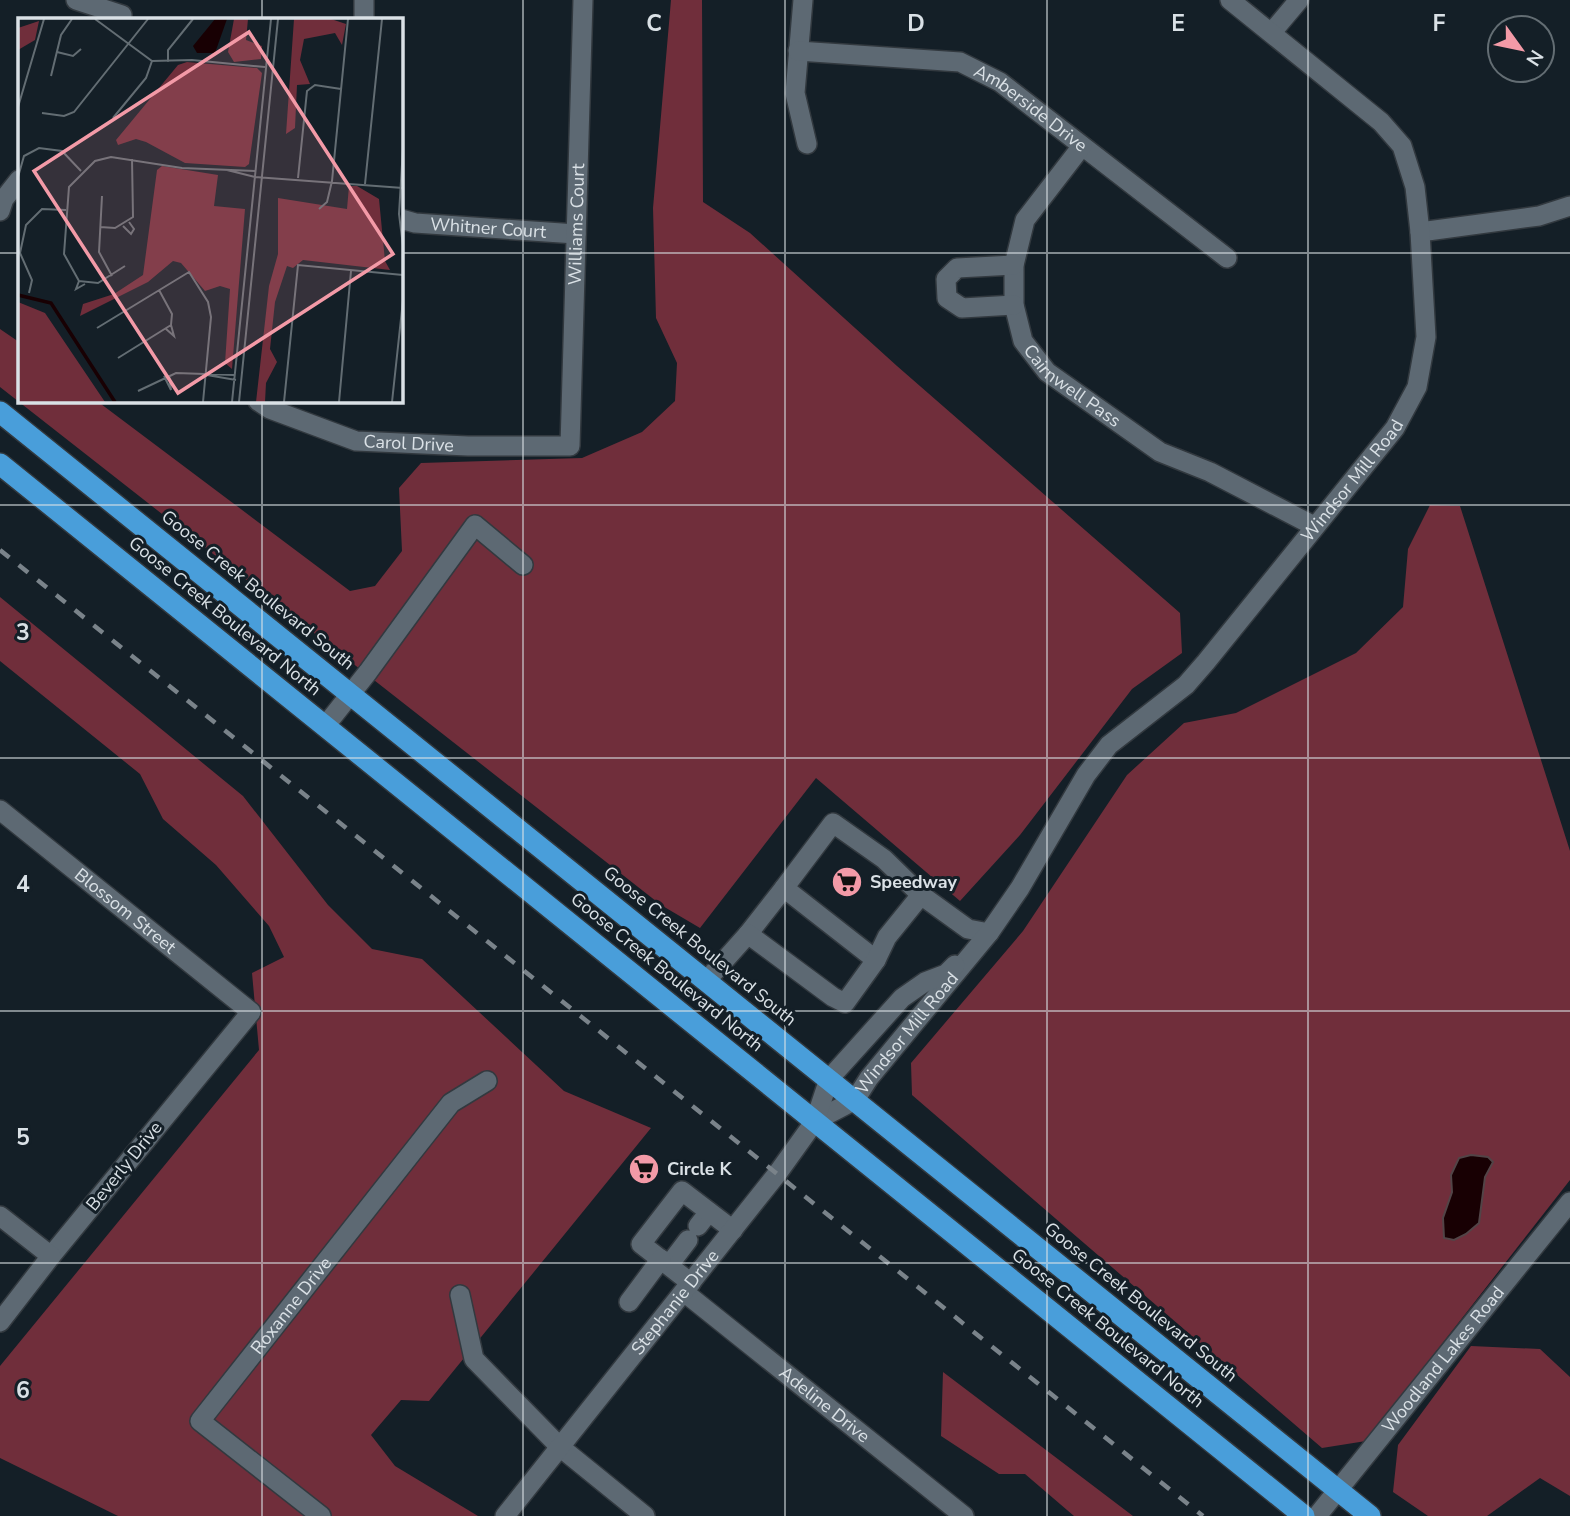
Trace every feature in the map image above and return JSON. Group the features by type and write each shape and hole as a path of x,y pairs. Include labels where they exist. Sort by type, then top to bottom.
{"highway":[{"name":"Goose Creek Boulevard South","path":"0,412 1370,1516"},
{"name":"Goose Creek Boulevard North","path":"0,464 1304,1516"}],"street":[{"path":"76,0 123,11"},
{"path":"364,0 364,18"},
{"name":"Williams Court","path":"570,446 583,0"},
{"path":"803,0 795,93 807,144"},
{"name":"Windsor Mill Road","path":"815,1121 855,1100 869,1078 989,933 1020,888 1086,775 1109,745 1186,685 1395,428 1417,387 1426,337 1420,232 1415,187 1402,146 1381,121 1230,0"},
{"path":"1272,32 1299,0"},
{"name":"Amberside Drive","path":"798,51 960,62 1000,82 1227,258"},
{"name":"Cairnwell Pass","path":"1082,146 1025,220 1014,265 1014,305 1023,341 1046,372 1160,452 1210,471 1314,526"},
{"path":"5,204 18,182"},
{"path":"1420,232 1539,216 1570,206"},
{"name":"Whitner Court","path":"402,219 415,223 576,234"},
{"path":"1014,265 957,268 946,279 947,298 962,308 1014,305"},
{"name":"Carol Drive","path":"260,402 271,409 356,441 468,446 570,446"},
{"path":"326,726 475,526 523,565"},
{"name":"Blossom Street","path":"0,810 251,1012"},
{"path":"707,981 748,934 833,823 884,859 921,895 968,929 989,933"},
{"path":"784,888 876,960"},
{"path":"748,934 833,998 845,1003 876,960 887,937 921,895"},
{"name":"Windsor Mill Road","path":"829,1079 902,998 925,982 946,974 989,933"},
{"name":"Beverly Drive","path":"0,1322 251,1012"},
{"name":"Stephanie Drive","path":"505,1516 733,1230 815,1121 829,1079"},
{"name":"Roxanne Drive","path":"321,1516 200,1421 451,1103 487,1081"},
{"name":"Adeline Drive","path":"698,1226 682,1191 641,1244 665,1262 688,1287 964,1516"},
{"name":"Woodland Lakes Road","path":"1317,1516 1570,1202"},
{"path":"0,1216 51,1256"},
{"path":"629,1302 698,1226 733,1230"},
{"path":"460,1295 474,1359 560,1447 645,1516"}],"shaded area":[{"path":"671,0 702,0 703,202 750,233 897,366 1180,613 1182,653 1132,689 1020,835 960,901 816,778 700,928 661,905 19,402 98,402 350,591 375,586 402,551 399,488 421,463 582,458 642,432 675,401 677,363 656,318 653,208"},
{"path":"0,329 18,341 18,401 0,387"},
{"path":"1430,505 1460,506 1570,851 1570,1180 1366,1441 1322,1448 912,1095 911,1063 1023,931 1127,775 1184,723 1236,713 1356,653 1403,607 1408,549"},
{"path":"0,597 243,796 328,905 372,949 422,959 564,1091 651,1128 429,1401 401,1400 371,1435 395,1466 478,1516 118,1516 0,1458 0,1366 259,1050 252,973 284,957 269,926 216,865 163,819 140,774 0,661"},
{"path":"1471,1155 1488,1157 1493,1162 1485,1177 1479,1223 1454,1240 1444,1238 1443,1218 1452,1192 1451,1175 1459,1158"},
{"path":"1471,1346 1540,1349 1570,1377 1570,1496 1540,1478 1487,1516 1428,1516 1393,1492 1398,1445"},
{"path":"943,1372 1133,1516 1074,1516 1025,1474 999,1474 941,1436"}],"railway":[{"path":"0,550 1203,1516"}],"place":[{"name":"Speedway","path":"847,882"},
{"name":"Circle K","path":"644,1169"}]}
